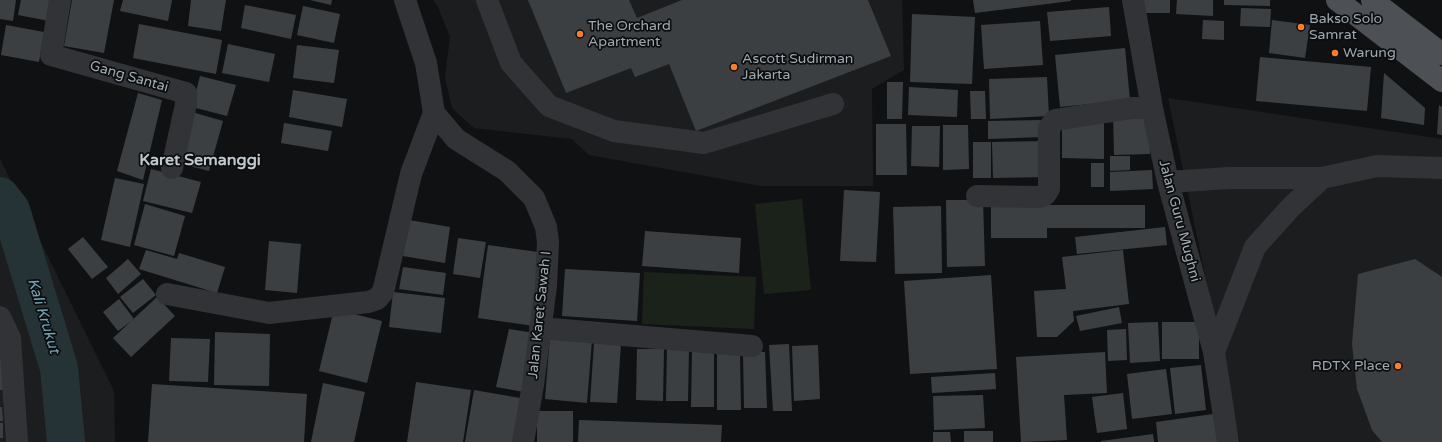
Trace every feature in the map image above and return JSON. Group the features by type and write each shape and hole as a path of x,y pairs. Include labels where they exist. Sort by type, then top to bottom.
{"main road":[{"path":"1337,0 1442,81"},
{"path":"1372,0 1442,54"}],"street":[{"name":"Gang Santai","path":"60,0 52,55 186,93 186,104 172,168"},
{"path":"167,294 269,313 368,302 376,299 383,292 411,174 434,113 426,63 405,0"},
{"path":"487,0 512,63 549,106 614,131 704,143 833,104"},
{"name":"Jalan Guru Mughni","path":"1134,0 1152,108 1168,182 1214,352 1228,442"},
{"path":"977,196 1039,197 1045,195 1048,189 1049,128 1054,120 1132,108 1152,108"},
{"name":"Jalan Karet Sawah I","path":"434,113 456,139 506,171 534,198 546,227 548,242 546,286 523,442"},
{"path":"1168,182 1229,178 1322,178 1377,166 1442,168"},
{"path":"1214,352 1255,247 1290,207 1322,178"},
{"path":"0,317 10,338 17,442"},
{"path":"540,328 752,346"}],"shaded area":[{"path":"433,0 902,0 904,70 872,89 873,186 761,186 589,155 572,139 474,128 452,108 445,77 450,37 438,7"},
{"path":"1168,98 1442,139 1442,442 1240,442"},
{"path":"0,159 114,391 115,442 0,442"},
{"path":"802,199 811,290 764,294 755,204"},
{"path":"644,272 756,277 754,329 642,324"}],"building":[{"path":"0,0 16,0 13,21 0,19"},
{"path":"21,0 57,0 54,22 18,15"},
{"path":"72,0 114,0 104,53 64,46"},
{"path":"123,0 172,0 168,21 120,11"},
{"path":"191,0 226,0 221,31 188,26"},
{"path":"310,0 332,0 331,5"},
{"path":"528,0 629,0 637,18 682,0 868,0 891,56 696,131 669,64 635,77 631,68 566,93"},
{"path":"973,0 1071,0 1071,1 975,13"},
{"path":"1144,0 1170,0 1170,13 1144,13"},
{"path":"1177,0 1213,0 1213,16 1176,14"},
{"path":"1224,0 1270,0 1270,6 1224,5"},
{"path":"245,5 296,15 291,39 241,28"},
{"path":"303,6 340,14 334,43 297,35"},
{"path":"1109,7 1111,36 1050,41 1047,12"},
{"path":"1241,8 1271,9 1270,27 1240,26"},
{"path":"912,14 975,17 972,84 910,82"},
{"path":"1203,20 1224,21 1224,40 1202,39"},
{"path":"1272,20 1310,25 1305,58 1269,53"},
{"path":"1040,21 1043,65 984,69 981,25"},
{"path":"139,24 222,40 216,74 133,58"},
{"path":"6,25 44,32 39,62 1,55"},
{"path":"228,44 275,54 269,82 222,73"},
{"path":"297,45 339,50 334,83 293,78"},
{"path":"1125,48 1130,100 1060,107 1055,55"},
{"path":"1260,57 1371,67 1367,111 1256,101"},
{"path":"1384,73 1425,108 1424,125 1381,118"},
{"path":"200,76 236,85 227,116 192,107"},
{"path":"1047,77 1049,116 990,119 989,79"},
{"path":"887,82 903,82 902,119 887,119"},
{"path":"909,87 958,90 957,117 908,115"},
{"path":"293,90 347,99 342,127 289,117"},
{"path":"970,91 985,91 986,119 971,119"},
{"path":"138,93 162,100 143,180 117,171"},
{"path":"1439,105 1442,107 1442,135 1437,134"},
{"path":"1149,111 1150,154 1114,155 1113,112"},
{"path":"192,112 223,121 209,171 178,163"},
{"path":"1043,120 1043,137 988,139 988,121"},
{"path":"1062,122 1104,122 1104,159 1062,158"},
{"path":"284,123 332,131 328,151 281,143"},
{"path":"876,124 906,124 907,175 876,175"},
{"path":"943,125 968,125 969,169 943,170"},
{"path":"912,126 940,126 939,167 911,166"},
{"path":"1047,141 1047,177 993,178 992,142"},
{"path":"973,142 991,142 991,178 973,178"},
{"path":"1110,156 1130,156 1130,170 1110,171"},
{"path":"1091,163 1104,163 1104,187 1091,187"},
{"path":"151,169 201,182 192,213 143,201"},
{"path":"1152,170 1153,189 1110,191 1110,172"},
{"path":"115,178 144,184 130,247 101,240"},
{"path":"844,190 880,192 876,262 840,261"},
{"path":"991,199 1048,205 1145,205 1145,228 1047,228 1047,238 991,238"},
{"path":"946,200 983,200 985,266 947,267"},
{"path":"145,204 185,216 174,256 134,245"},
{"path":"941,206 942,273 895,274 893,207"},
{"path":"409,220 450,227 445,263 403,256"},
{"path":"1165,227 1167,245 1077,254 1075,237"},
{"path":"645,231 741,238 739,273 642,266"},
{"path":"83,237 108,267 92,279 68,249"},
{"path":"458,238 486,242 480,278 453,274"},
{"path":"269,241 301,244 297,293 265,290"},
{"path":"488,245 545,253 534,326 478,318"},
{"path":"146,250 177,259 179,253 225,267 217,293 139,269"},
{"path":"1123,250 1129,304 1073,311 1074,321 1057,337 1037,337 1034,291 1066,289 1062,257"},
{"path":"128,259 141,274 118,294 106,278"},
{"name":"RDTX Place","path":"1415,259 1442,277 1442,442 1382,442 1372,430 1357,389 1352,344 1358,274"},
{"path":"403,267 446,273 443,295 399,289"},
{"path":"565,269 640,273 637,321 562,316"},
{"path":"991,275 997,369 910,374 904,281"},
{"path":"143,279 156,295 133,313 120,297"},
{"path":"393,292 445,298 441,333 389,327"},
{"path":"157,297 175,316 131,357 113,338"},
{"path":"119,299 134,319 118,331 103,312"},
{"path":"1119,307 1122,323 1080,331 1076,316"},
{"path":"334,309 382,321 367,383 319,371"},
{"path":"1158,322 1160,361 1130,363 1128,323"},
{"path":"1162,322 1199,322 1199,359 1162,359"},
{"path":"509,329 534,333 524,392 496,387"},
{"path":"1126,329 1127,360 1108,361 1107,330"},
{"path":"215,332 270,334 269,386 214,385"},
{"path":"550,336 592,340 587,403 545,399"},
{"path":"171,338 210,339 208,382 169,381"},
{"path":"594,343 621,344 617,403 590,402"},
{"path":"789,344 792,411 773,411 769,345"},
{"path":"818,345 820,399 794,401 792,346"},
{"path":"667,347 689,348 688,401 666,401"},
{"path":"0,348 4,390 0,390"},
{"path":"637,349 664,349 663,401 636,400"},
{"path":"692,351 714,351 714,407 691,407"},
{"path":"717,352 740,352 741,410 717,410"},
{"path":"743,352 765,352 767,408 744,408"},
{"path":"1105,352 1107,393 1064,395 1067,440 1021,442 1016,357"},
{"path":"1201,365 1206,410 1175,414 1170,368"},
{"path":"1166,369 1172,414 1132,419 1127,374"},
{"path":"995,373 996,389 932,393 931,377"},
{"path":"416,382 471,390 463,442 407,442"},
{"path":"323,383 365,392 354,442 311,442"},
{"path":"152,384 307,394 304,442 148,442"},
{"path":"474,390 526,399 518,442 465,442"},
{"path":"1123,393 1127,429 1097,433 1092,397"},
{"path":"983,395 985,428 934,430 933,396"},
{"path":"0,407 2,407 3,421 0,421"},
{"path":"537,411 573,411 573,442 537,442"},
{"path":"1213,414 1218,442 1158,442 1156,422"},
{"path":"579,420 722,425 721,442 578,442"},
{"path":"0,423 3,423 3,438 0,438"},
{"path":"964,431 993,431 993,442 964,442"},
{"path":"933,432 950,432 951,442 933,442"},
{"path":"1153,434 1154,442 1101,442 1101,441"}],"waterway":[{"name":"Kali Krukut","path":"0,196 11,210 59,368 66,442"}],"place":[{"name":"Bakso Solo Samrat","path":"1301,27"},
{"name":"The Orchard Apartment","path":"580,34"},
{"name":"Warung","path":"1335,53"},
{"name":"Ascott Sudirman Jakarta","path":"734,67"},
{"name":"RDTX Place","path":"1398,366"}],"district":[{"name":"Karet Semanggi","path":"200,161"}]}
